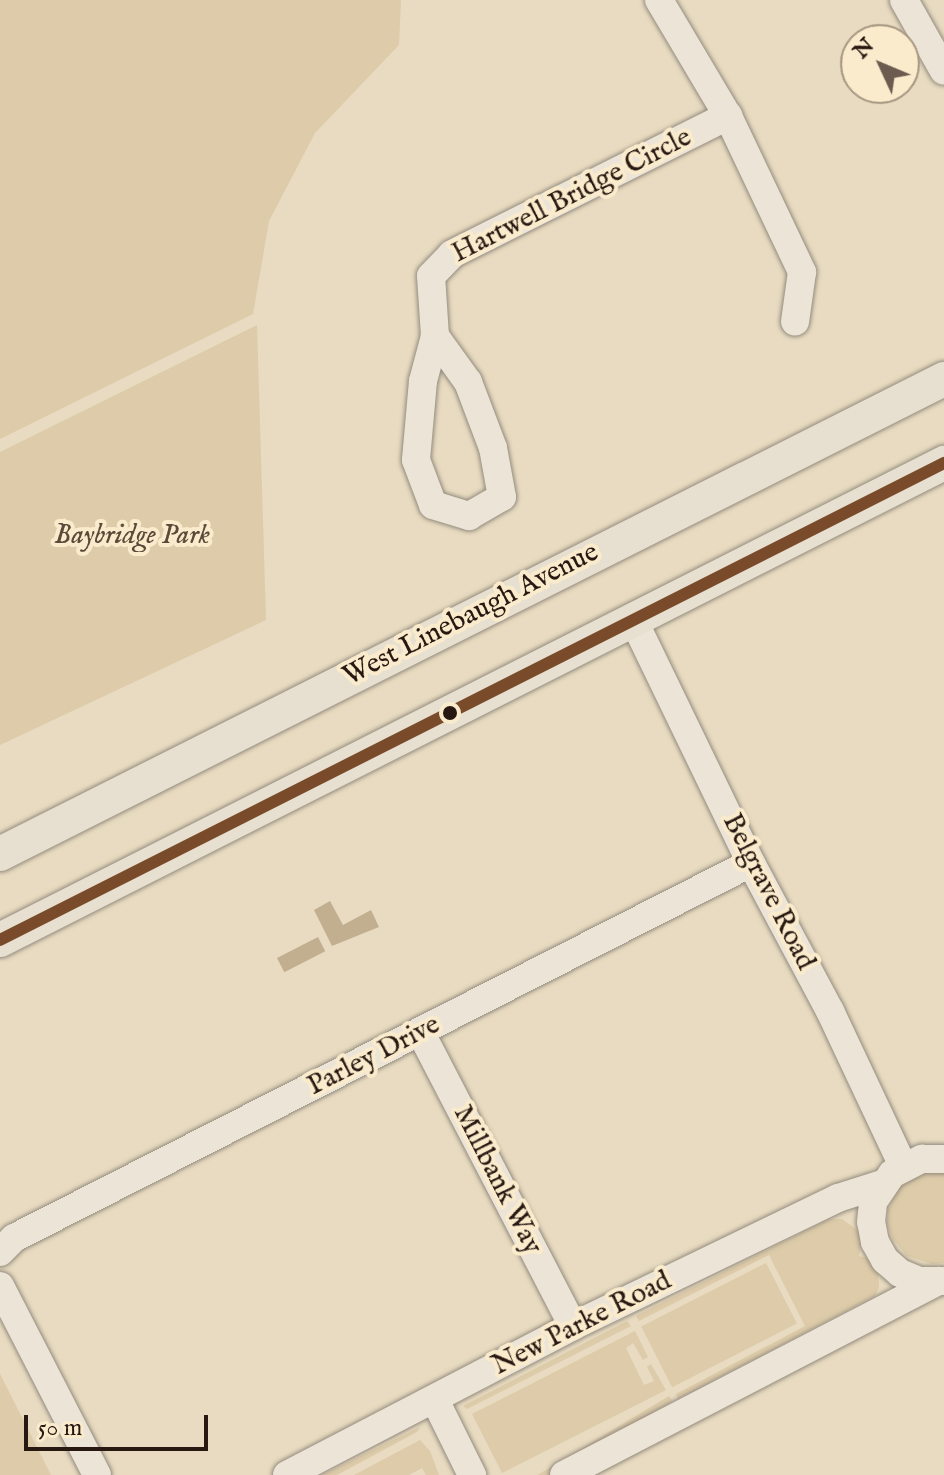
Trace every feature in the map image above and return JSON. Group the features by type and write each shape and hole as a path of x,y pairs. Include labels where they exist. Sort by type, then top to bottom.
{"main road":[{"name":"West Linebaugh Avenue","path":"0,854 944,379"},
{"path":"0,940 944,463"}],"street":[{"path":"659,0 728,116 802,272 795,322"},
{"path":"904,0 944,71"},
{"name":"Hartwell Bridge Circle","path":"435,336 468,382 493,448 502,497 469,516 433,505 416,460 423,381 435,336 431,276 452,254 728,116"},
{"name":"Belgrave Road","path":"633,619 751,863 830,1011 893,1175"},
{"name":"Parley Drive","path":"0,1252 14,1238 751,863"},
{"name":"Millbank Way","path":"421,1033 573,1326"},
{"name":"New Parke Road","path":"287,1475 573,1326 838,1198 922,1159 944,1159"},
{"path":"893,1175 873,1202 871,1222 875,1242 885,1260 900,1273 919,1281 942,1281"},
{"path":"564,1475 942,1281"},
{"path":"0,1286 97,1475"},
{"path":"435,1400 472,1475"}],"green space":[{"path":"0,0 401,0 399,45 315,133 269,221 253,314 0,439"},
{"name":"Baybridge Park","path":"257,325 266,620 0,745 0,452"},
{"path":"923,1173 944,1173 944,1263 932,1264 907,1256 892,1238 887,1222 888,1209 900,1186"},
{"path":"829,1219 842,1219 862,1238 859,1256 871,1259 878,1272 879,1287 875,1296 678,1399 676,1394 805,1326 769,1255 639,1321 636,1316"},
{"path":"766,1263 797,1324 672,1387 641,1327"},
{"path":"627,1321 631,1326 467,1409 463,1406"},
{"path":"635,1331 648,1357 643,1360 633,1343 626,1348 644,1385 654,1381 647,1367 651,1364 666,1390 502,1473 472,1414"},
{"path":"0,1373 1,1376 51,1475 0,1475"},
{"path":"669,1396 672,1401 549,1475 538,1475"},
{"path":"420,1427 417,1432 337,1475 322,1475"},
{"path":"420,1440 430,1451 439,1475 426,1475 422,1468 409,1475 354,1475"}],"shaded area":[{"path":"330,901 343,925 371,910 379,927 332,946 314,910"},
{"path":"318,937 325,951 284,972 277,958"}],"transit line":[{"path":"0,940 944,463"}]}
